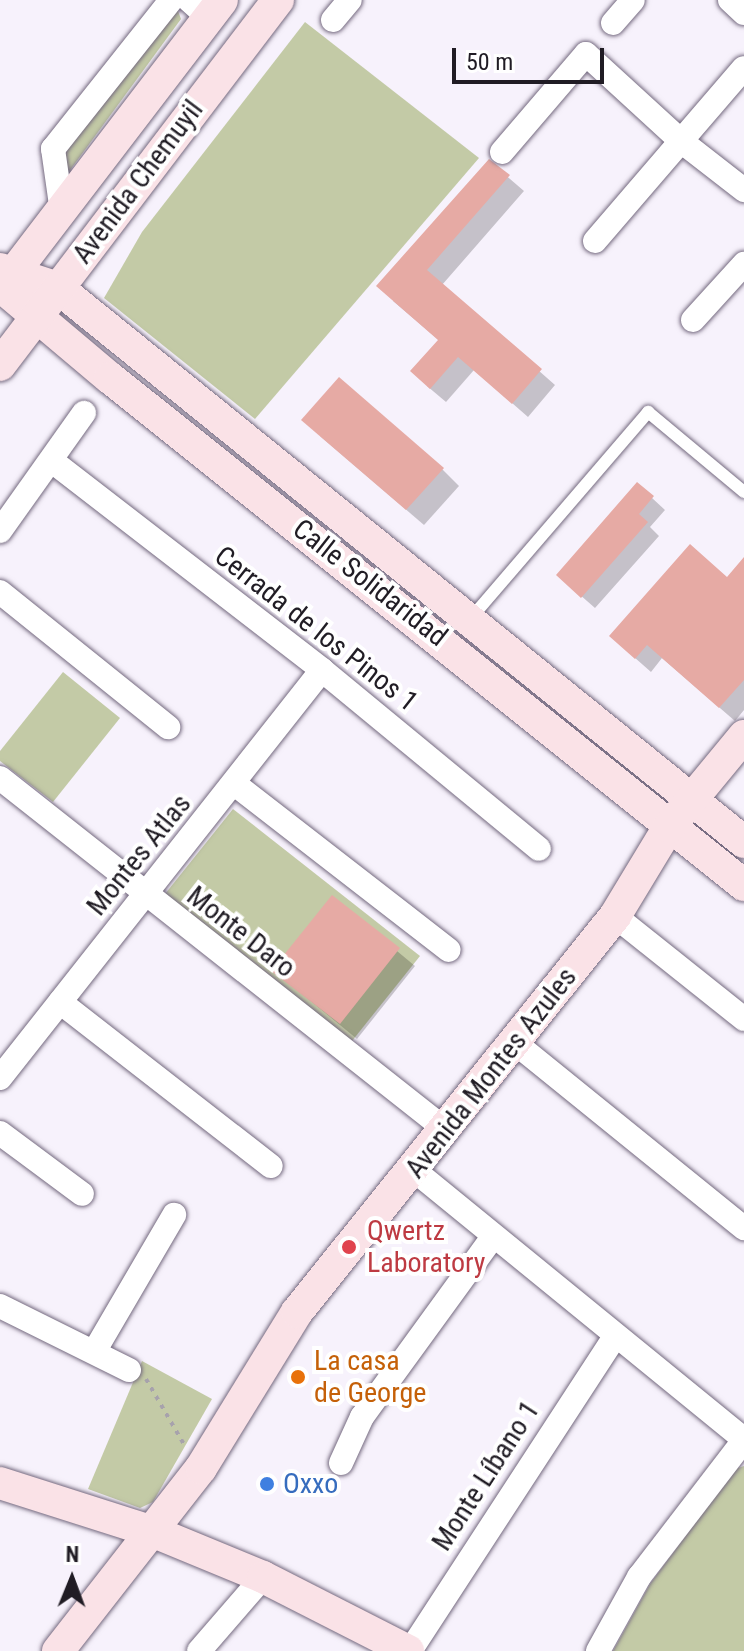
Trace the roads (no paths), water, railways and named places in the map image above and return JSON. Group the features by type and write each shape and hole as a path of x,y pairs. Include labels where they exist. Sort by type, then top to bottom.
{"main road":[{"name":"Avenida Chemuyil","path":"0,365 278,0"},
{"name":"Avenida Chemuyil","path":"4,280 62,212 207,6"},
{"name":"Calle Solidaridad","path":"4,280 58,288 744,842"},
{"name":"Calle Solidaridad","path":"4,280 39,317 744,885"},
{"name":"Avenida Montes Azules","path":"58,1651 201,1468 297,1312 415,1171 615,916 669,827 744,736"},
{"path":"0,1483 154,1532 263,1577 409,1651"}],"street":[{"path":"62,212 53,149 171,0"},
{"path":"333,20 350,0"},
{"path":"613,23 633,0"},
{"path":"730,0 744,13"},
{"path":"502,152 586,54 681,141 744,190"},
{"path":"595,241 744,68"},
{"path":"693,320 744,264"},
{"path":"0,531 84,413"},
{"name":"Cerrada de los Pinos 1","path":"52,461 322,670 539,849"},
{"path":"0,592 168,727"},
{"name":"Montes Atlas","path":"0,1078 143,894 236,785 322,670"},
{"name":"Monte Daro","path":"0,778 143,894 446,1130"},
{"path":"236,785 449,950"},
{"path":"615,916 744,1019"},
{"path":"60,1002 271,1166"},
{"path":"514,1042 744,1228"},
{"path":"0,1133 82,1194"},
{"path":"415,1171 492,1238 744,1440 639,1577 598,1651"},
{"path":"94,1352 174,1215"},
{"path":"341,1463 362,1417 492,1238"},
{"path":"0,1306 129,1370"},
{"name":"Monte Líbano 1","path":"409,1651 615,1336"},
{"path":"199,1651 263,1577"}],"lane":[{"path":"469,620 648,412 744,492"}],"place":[{"name":"Qwertz Laboratory","path":"349,1247"},
{"name":"La casa de George","path":"298,1377"},
{"name":"Oxxo","path":"267,1484"}]}
